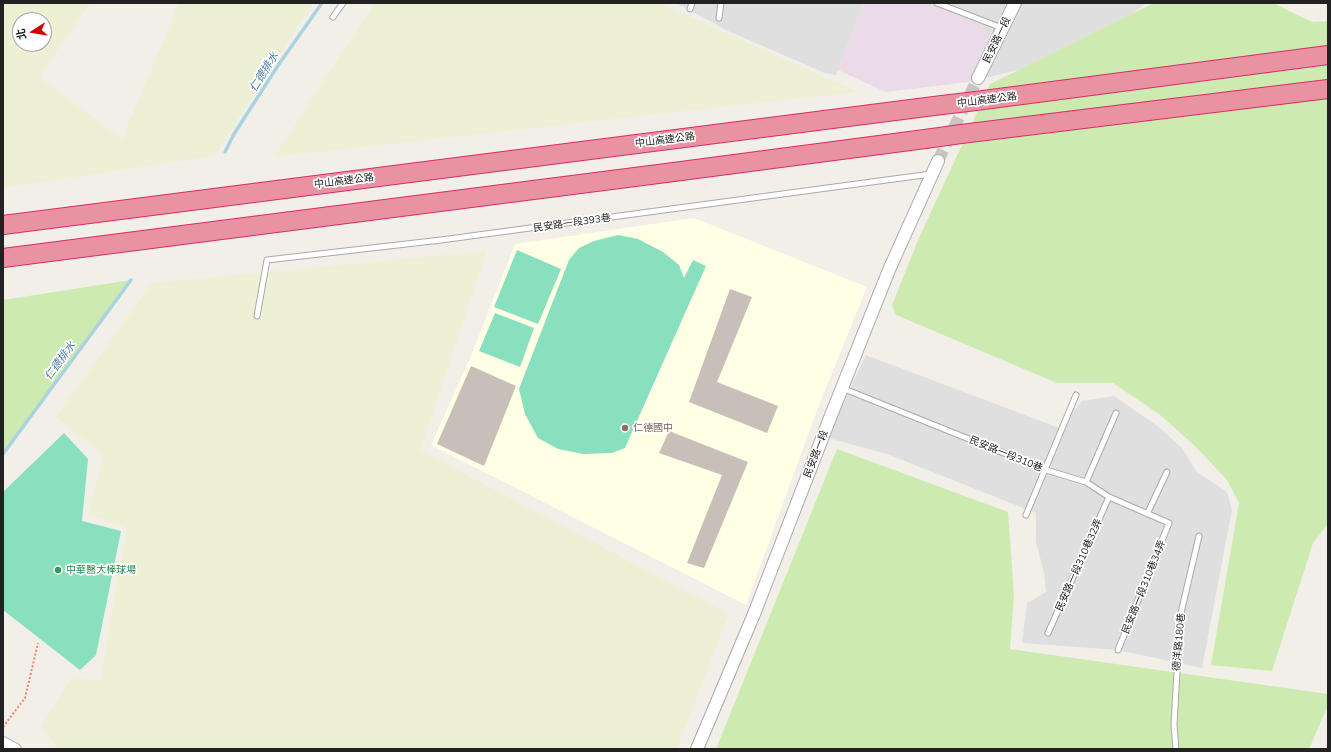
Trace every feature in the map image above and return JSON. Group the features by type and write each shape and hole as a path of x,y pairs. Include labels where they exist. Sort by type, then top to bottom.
{"highway":[{"name":"中山高速公路","path":"3,225 942,105 976,102 1328,55"},
{"path":"3,258 961,134 1328,89"}],"street":[{"name":"民安路一段","path":"978,78 1015,3"},
{"name":"民安路一段","path":"696,749 754,614 889,270 938,161"},
{"path":"3,742 16,749"}],"lane":[{"path":"333,18 343,3"},
{"path":"690,9 692,3"},
{"path":"719,18 721,3"},
{"path":"937,3 1002,28"},
{"name":"民安路一段393巷","path":"257,316 267,260 441,240 932,174"},
{"name":"民安路一段310巷","path":"842,388 1046,470 1086,482 1109,497 1169,523"},
{"path":"1026,515 1076,395"},
{"path":"1086,482 1116,413"},
{"path":"1147,514 1167,472"},
{"name":"民安路一段310巷32弄","path":"1048,633 1109,497"},
{"name":"民安路一段310巷34弄","path":"1118,650 1169,523"},
{"name":"德洋路180巷","path":"1176,749 1174,725 1180,617 1199,536"}],"path":[{"path":"3,727 25,698 38,643"}],"shaded area":[{"path":"3,3 90,3 39,77 122,139 179,3 313,3 214,156 3,188"},
{"path":"375,3 659,3 858,92 274,157"},
{"path":"676,3 864,3 836,75 825,73 728,31"},
{"path":"864,3 928,3 976,21 994,39 969,82 886,92 838,70"},
{"path":"952,3 1146,3 1082,54 969,82 993,39 976,21 947,10"},
{"name":"仁德國中","path":"694,218 867,287 817,410 746,605 431,445 471,356 515,244"},
{"path":"487,251 420,450 729,614 677,749 58,749 41,726 73,676 100,681 127,528 88,514 104,456 56,417 152,283"},
{"path":"866,355 1059,428 1082,401 1114,396 1159,427 1182,448 1196,471 1227,492 1232,510 1202,668 1118,650 1022,643 1027,603 1046,592 1044,573 1036,542 1036,513 887,454 828,438 834,421"}],"green space":[{"path":"1154,3 1273,3 1312,22 1328,21 1328,524 1313,543 1272,671 1211,665 1239,503 1227,480 1195,446 1159,414 1113,383 1057,383 896,315 892,305 919,238 990,84"},
{"path":"618,235 638,239 663,252 679,265 684,278 693,260 706,266 625,448 612,453 583,454 558,449 538,438 525,414 519,389 569,260 579,248 594,241"},
{"path":"517,250 561,269 538,324 494,307"},
{"path":"131,280 3,454 3,300"},
{"path":"495,313 534,328 520,367 479,351"},
{"name":"中華醫大棒球場","path":"64,433 88,459 82,521 121,531 96,655 80,670 3,610 3,492"},
{"path":"837,449 1008,512 1014,595 1010,649 1328,694 1328,705 1309,749 716,749"}],"building":[{"path":"730,289 752,297 717,382 778,406 767,433 689,402"},
{"path":"471,366 516,386 484,466 437,444"},
{"path":"669,431 748,462 704,568 687,563 722,475 659,453"}],"waterway":[{"name":"仁德排水","path":"225,152 234,134 279,64 322,3"},
{"name":"仁德排水","path":"3,454 131,280"}],"tunnel":[{"path":"938,161 978,78"}],"place":[{"name":"仁德國中","path":"625,428"},
{"name":"中華醫大棒球場","path":"58,570"}]}
